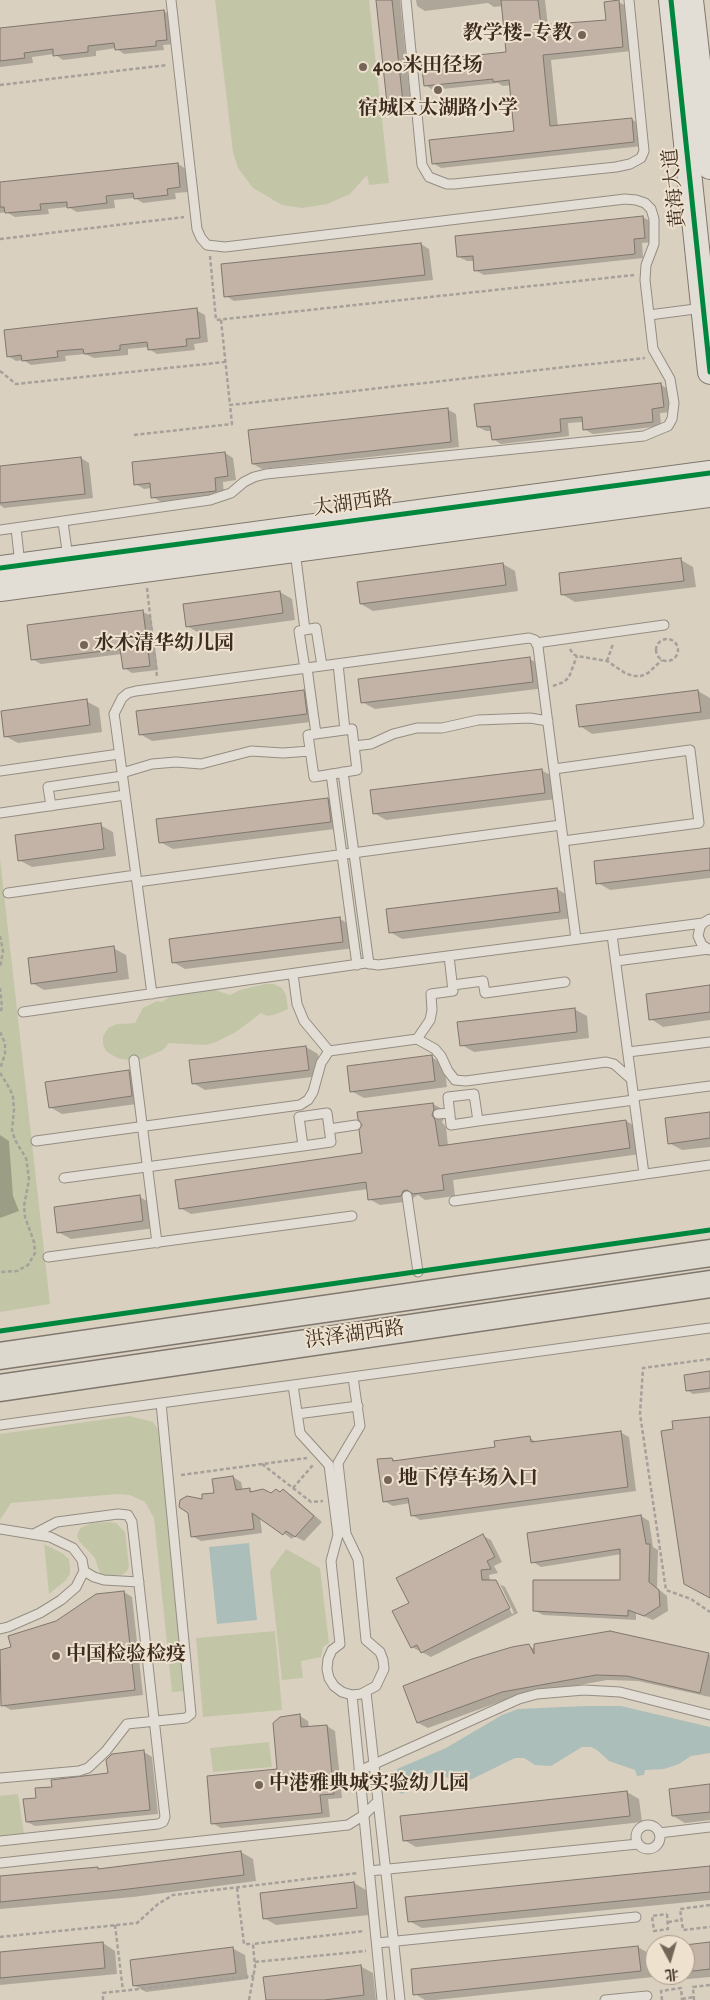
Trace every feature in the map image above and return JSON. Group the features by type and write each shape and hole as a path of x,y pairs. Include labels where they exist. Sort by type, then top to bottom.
{"main road":[{"name":"洪泽湖西路","path":"0,1356 710,1253"},
{"name":"洪泽湖西路","path":"0,1388 710,1284"}],"street":[{"name":"黄海大道","path":"671,0 697,120 710,168"},
{"name":"黄海大道","path":"691,0 710,372"},
{"name":"太湖西路","path":"0,589 144,570 293,539 710,473"},
{"name":"太湖西路","path":"10,567 68,559 293,539 710,495"}],"lane":[{"path":"0,530 210,500 231,493 244,482 266,474 644,436 668,426 672,419 674,402 670,379 653,349 646,265 654,244 654,219 651,209 645,203 625,198 225,247 209,245 201,238 196,228 171,0"},
{"path":"406,0 422,165 429,177 447,184 454,184 616,167 630,164 641,158 644,150 629,0"},
{"path":"649,315 707,307"},
{"path":"63,522 68,559"},
{"path":"10,567 16,528"},
{"path":"293,539 305,630"},
{"path":"536,643 664,625"},
{"path":"316,734 299,631 316,628 322,666"},
{"path":"152,994 114,714 122,698 128,693 159,688 529,638 535,640 536,643 543,687 576,939"},
{"path":"338,664 345,730"},
{"path":"354,746 371,744 392,734 418,728 442,728 478,720 530,718 548,721"},
{"path":"352,729 357,770 314,777 308,735 345,730 352,729"},
{"path":"554,769 690,750 699,823 564,841"},
{"path":"51,806 48,787 122,775 152,764 176,762 201,764 251,751 283,753 310,751"},
{"path":"0,772 119,754"},
{"path":"343,772 369,964"},
{"path":"331,774 357,964"},
{"path":"0,813 125,796"},
{"path":"8,893 354,853 561,825"},
{"path":"23,1012 357,964 378,965 707,921"},
{"path":"707,921 700,926 698,936 702,945 710,949"},
{"path":"612,935 644,1174"},
{"path":"616,962 710,949"},
{"path":"417,1039 430,1020 432,1010 431,994 453,991 449,956"},
{"path":"293,974 297,1004 304,1021 329,1050"},
{"path":"452,985 483,980 485,993 565,982"},
{"path":"329,1050 417,1039 435,1049 455,1080 466,1081 606,1062 614,1064 632,1079"},
{"path":"628,1052 710,1042"},
{"path":"36,1141 300,1105 308,1100 314,1092 321,1063 329,1050"},
{"path":"134,1060 157,1242"},
{"path":"460,1080 462,1096"},
{"path":"478,1121 474,1094 448,1097 451,1125 634,1098 710,1086"},
{"path":"308,1100 311,1115"},
{"path":"64,1178 148,1167 303,1146 331,1142 327,1113 299,1117 303,1146"},
{"path":"438,1114 450,1113"},
{"path":"329,1129 356,1126"},
{"path":"454,1201 710,1165"},
{"path":"407,1196 418,1272"},
{"path":"48,1257 352,1216"},
{"path":"0,1425 710,1328"},
{"path":"293,1385 300,1433 329,1464 334,1500 338,1535 331,1561 340,1644 332,1650 328,1659 327,1669 329,1678 334,1686 342,1692 352,1694 366,1692 376,1686 384,1669 380,1652 366,1640 358,1559 346,1534 338,1463 360,1426 353,1376"},
{"path":"0,1778 79,1771 88,1768 106,1750 127,1724 186,1718 191,1714 160,1403"},
{"path":"297,1414 358,1406"},
{"path":"0,1841 163,1822 165,1816 132,1522 128,1515 118,1514 57,1522 34,1534"},
{"path":"0,1529 50,1537 73,1548 82,1560 84,1571 76,1587 61,1600 40,1613 0,1629"},
{"path":"84,1571 104,1580 139,1582"},
{"path":"359,1771 519,1699 537,1694 584,1690 620,1692 710,1714"},
{"path":"366,1692 400,2000"},
{"path":"352,1694 382,2000"},
{"path":"0,1863 348,1825 364,1815 378,1801"},
{"path":"643,1827 654,1828 659,1833 659,1840 652,1848 644,1849 638,1844 636,1836 643,1827"},
{"path":"659,1833 710,1827"},
{"path":"369,1871 638,1844"},
{"path":"377,1947 393,1942 636,1917"},
{"path":"606,2000 647,1996"}],"path":[{"path":"0,85 178,64"},
{"path":"0,239 195,215"},
{"path":"209,245 216,320 646,273"},
{"path":"134,435 232,424 221,320"},
{"path":"230,405 656,357"},
{"path":"0,371 16,384 226,362"},
{"path":"144,570 159,688"},
{"path":"607,661 617,632"},
{"path":"564,639 573,654 607,661 633,676 641,676 648,673 662,660"},
{"path":"665,639 673,640 678,646 676,657 670,661 662,660 656,652 657,645 665,639"},
{"path":"543,687 558,686 564,682 569,677 577,656"},
{"path":"0,936 3,951 0,968"},
{"path":"0,988 2,1007 0,1013"},
{"path":"0,1032 5,1054 0,1071 13,1097 12,1130 15,1140 26,1158 28,1180 24,1206 25,1217 34,1242 35,1253 28,1265 17,1271 0,1272"},
{"path":"710,1359 643,1368 640,1414 666,1590 691,1599 710,1612"},
{"path":"181,1475 320,1456"},
{"path":"293,1488 320,1456"},
{"path":"262,1464 311,1502 334,1500"},
{"path":"0,1937 137,1923 158,1904 173,1895 369,1871"},
{"path":"237,1888 244,1944 375,1930"},
{"path":"710,1905 680,1909 683,1930 710,1927"},
{"path":"667,1914 668,1922 668,1929 654,1931 652,1916 667,1914"},
{"path":"668,1922 682,1920"},
{"path":"115,1926 122,1991"},
{"path":"251,2000 255,1962 253,1944"},
{"path":"255,1962 377,1947"},
{"path":"103,2000 103,1993 254,1976"},
{"path":"662,2000 661,1991 681,1988 682,1999 694,1999 693,1987 710,1985"}],"green space":[{"path":"215,0 369,0 389,183 369,185 367,175 350,194 327,204 302,208 282,205 253,188 238,168 233,152"},
{"path":"0,858 50,1304 0,1312"},
{"path":"265,984 274,984 282,988 286,995 288,1009 274,1015 267,1016 261,1013 236,1032 216,1042 206,1045 169,1043 163,1050 142,1059 134,1060 120,1059 112,1055 106,1051 103,1044 103,1036 108,1028 117,1024 135,1023 143,1008 157,1001 162,1002 170,996 212,989 230,995 240,990"},
{"path":"129,1416 153,1422 158,1429 185,1691 172,1692 154,1518 145,1502 130,1495 118,1494 11,1503 0,1520 0,1434"},
{"path":"92,1523 116,1523 125,1532 129,1566 122,1575 106,1576 100,1573 95,1558 79,1541 77,1536 82,1527"},
{"path":"44,1544 62,1553 69,1559 70,1567 70,1574 65,1581 49,1594"},
{"path":"286,1549 320,1568 329,1643 323,1647 321,1657 301,1661 303,1678 282,1680 270,1571"},
{"path":"275,1631 282,1710 203,1717 196,1638"},
{"path":"269,1742 272,1767 213,1772 210,1748"},
{"path":"18,1794 24,1834 0,1837 0,1796"}],"shaded area":[{"path":"249,1543 257,1620 217,1624 209,1547"},
{"path":"621,1706 710,1727 710,1753 691,1756 679,1764 664,1769 645,1770 644,1775 637,1776 635,1770 609,1761 591,1747 582,1747 551,1766 535,1765 524,1758 515,1758 470,1780 452,1779 430,1773 402,1794 399,1792 397,1769 446,1748 502,1715 518,1709"}],"building":[{"path":"376,0 392,0 404,112 388,113"},
{"path":"501,0 538,0 541,25 606,20 604,2 619,0 623,47 543,55 550,126 632,118 634,142 432,164 429,140 514,131 509,80 493,82 493,79 424,86 421,61 506,52"},
{"path":"164,10 167,40 156,41 156,46 115,50 114,43 88,46 88,52 53,56 53,49 24,53 25,58 0,61 0,28"},
{"path":"178,163 180,187 167,189 168,195 134,199 133,193 106,196 107,203 67,208 67,202 40,204 41,210 5,213 4,207 0,207 0,182"},
{"path":"643,216 645,238 634,239 635,254 474,271 473,256 457,257 455,236"},
{"path":"421,243 425,275 224,297 221,264"},
{"path":"197,308 200,338 186,339 187,346 148,350 147,342 120,345 120,350 84,354 83,349 57,351 58,357 22,361 21,355 7,357 4,330"},
{"path":"661,383 664,407 652,409 653,422 583,430 582,417 560,419 561,432 492,440 490,426 477,427 474,404"},
{"path":"448,408 451,442 252,464 248,430"},
{"path":"225,452 228,476 215,478 216,491 151,498 150,483 134,485 132,462"},
{"path":"81,457 85,494 0,503 0,466"},
{"path":"681,558 684,581 561,595 559,573"},
{"path":"503,563 506,585 360,604 357,582"},
{"path":"280,591 283,613 186,627 183,604"},
{"path":"143,610 150,666 123,669 120,649 31,660 27,625"},
{"path":"530,657 533,682 361,703 358,679"},
{"path":"304,690 307,714 139,735 136,711"},
{"path":"698,690 701,712 579,727 576,705"},
{"path":"87,699 90,725 4,737 1,711"},
{"path":"542,769 545,793 373,814 370,790"},
{"path":"328,798 331,822 159,843 156,819"},
{"path":"101,823 104,849 18,861 15,835"},
{"path":"710,848 710,870 596,884 594,861"},
{"path":"557,888 560,912 389,933 386,909"},
{"path":"340,917 343,942 172,963 169,939"},
{"path":"114,946 117,972 31,984 28,958"},
{"path":"710,985 710,1012 649,1020 646,994"},
{"path":"575,1008 577,1032 460,1046 457,1022"},
{"path":"306,1046 309,1070 192,1084 189,1060"},
{"path":"432,1055 435,1081 350,1092 347,1066"},
{"path":"129,1070 132,1096 49,1108 45,1082"},
{"path":"433,1103 432,1115 435,1120 439,1146 626,1120 630,1148 442,1175 444,1190 413,1194 407,1190 403,1191 401,1196 368,1200 366,1182 179,1209 175,1180 362,1153 359,1130 362,1125 358,1119 357,1112"},
{"path":"710,1112 710,1138 668,1144 665,1118"},
{"path":"140,1195 143,1221 57,1233 54,1207"},
{"path":"710,1371 710,1388 686,1391 684,1375"},
{"path":"710,1417 710,1598 684,1584 661,1431 673,1429 672,1421"},
{"path":"621,1431 628,1487 411,1516 408,1498 383,1502 377,1459 392,1458 393,1461 495,1447 494,1441 530,1436 531,1442"},
{"path":"233,1476 236,1490 250,1488 250,1492 263,1489 271,1493 276,1489 280,1492 283,1489 314,1516 295,1537 286,1531 283,1535 252,1513 254,1529 191,1537 188,1513 179,1507 180,1500 187,1496 202,1499 202,1494 214,1493 212,1479"},
{"path":"641,1515 646,1544 650,1544 649,1582 659,1590 660,1606 644,1616 628,1610 628,1616 533,1611 533,1580 620,1580 620,1549 531,1563 527,1533"},
{"path":"483,1534 495,1557 487,1561 491,1569 481,1570 482,1580 496,1580 510,1608 421,1653 417,1645 411,1648 392,1611 409,1603 396,1578"},
{"path":"124,1591 135,1690 1,1706 0,1650 11,1647 8,1636 56,1621 96,1594"},
{"path":"610,1631 709,1653 700,1693 627,1676 596,1675 502,1692 417,1723 403,1686 472,1659 512,1647 529,1644 534,1654 534,1644"},
{"path":"300,1714 301,1727 327,1725 334,1794 320,1795 322,1813 211,1824 207,1776 277,1769 273,1723 280,1717"},
{"path":"144,1750 150,1810 26,1822 23,1799 36,1798 35,1788 52,1787 51,1780 108,1773 106,1760 112,1754"},
{"path":"710,1784 710,1812 672,1816 669,1789"},
{"path":"627,1791 630,1816 403,1841 400,1816"},
{"path":"241,1851 244,1875 0,1902 0,1876 98,1867 98,1869"},
{"path":"710,1866 710,1892 408,1922 405,1897"},
{"path":"354,1882 357,1908 263,1919 260,1893"},
{"path":"103,1942 105,1968 0,1978 0,1952"},
{"path":"710,1942 710,1969 695,1971 695,1944"},
{"path":"638,1946 641,1971 413,1995 411,1969"},
{"path":"233,1947 236,1973 133,1986 130,1960"},
{"path":"361,1965 364,1995 324,2000 266,2000 263,1977"}],"cycle path":[{"path":"671,0 710,372"},
{"path":"0,568 710,473"},
{"path":"0,1331 710,1230"}],"place":[{"name":"教学楼-专教","path":"582,35"},
{"name":"400米田径场","path":"363,67"},
{"name":"宿城区太湖路小学","path":"438,90"},
{"name":"水木清华幼儿园","path":"84,645"},
{"name":"地下停车场入口","path":"388,1480"},
{"name":"中国检验检疫","path":"56,1656"},
{"name":"中港雅典城实验幼儿园","path":"259,1785"}]}
